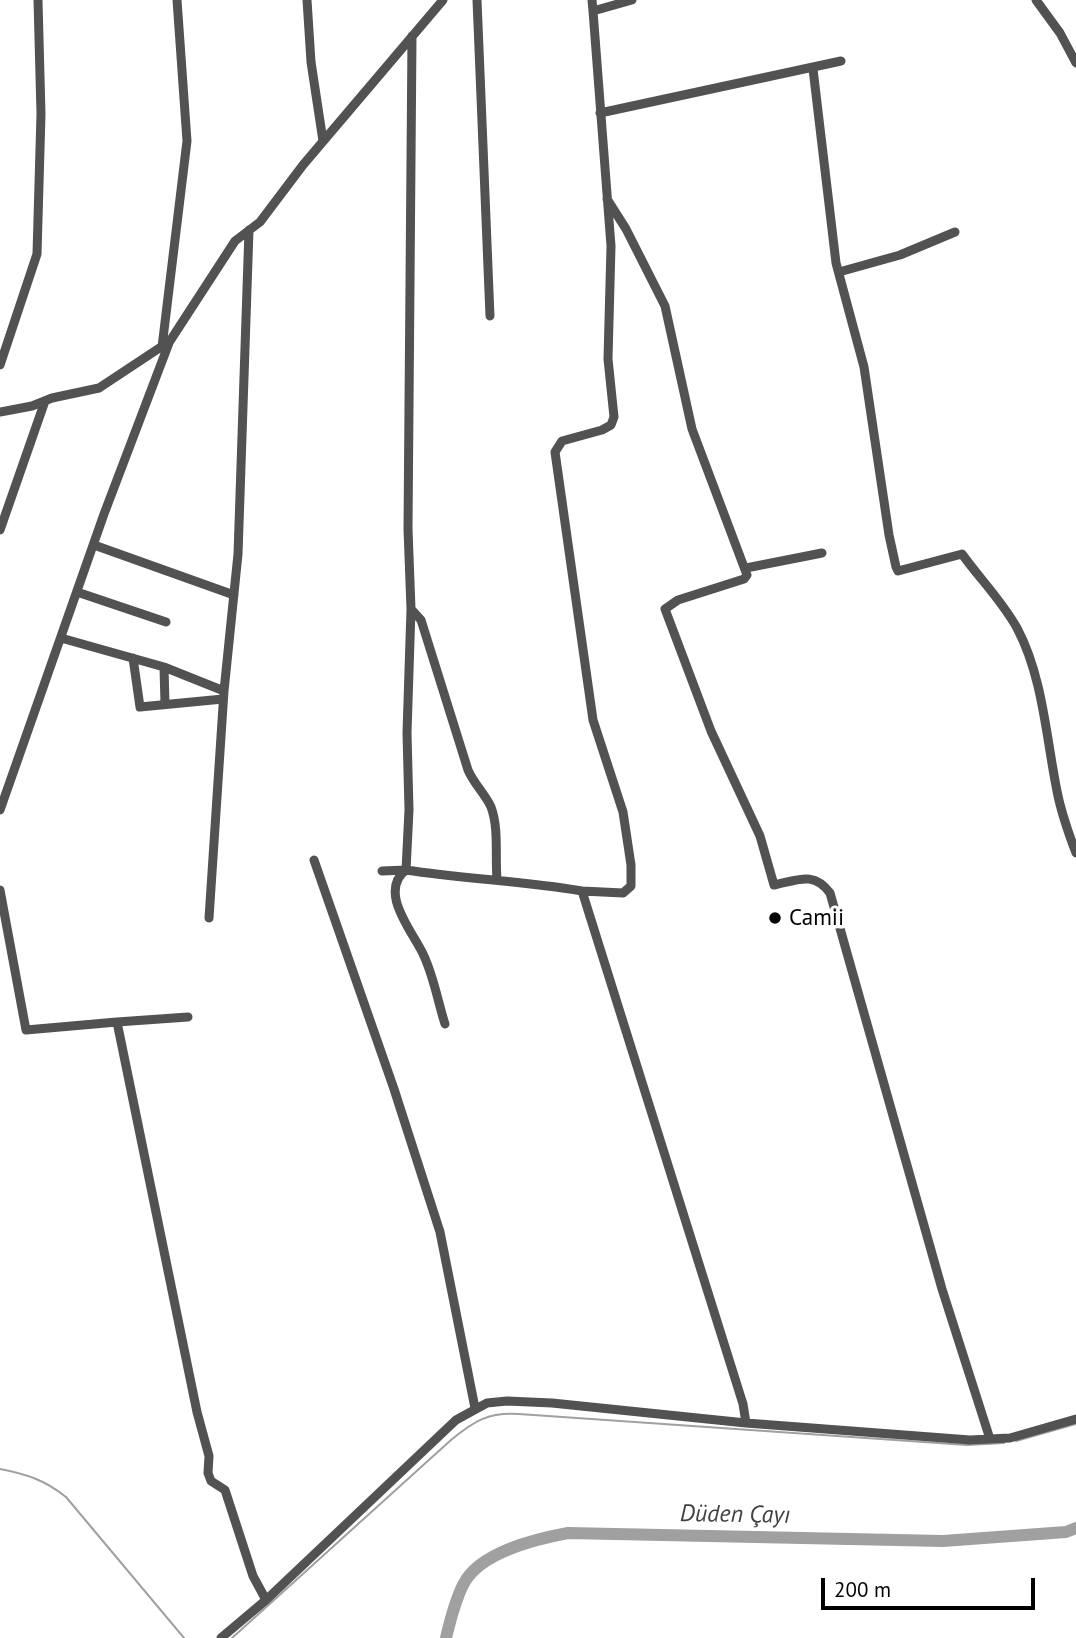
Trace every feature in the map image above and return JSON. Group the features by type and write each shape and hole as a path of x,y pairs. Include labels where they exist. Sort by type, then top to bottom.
{"street":[{"path":"0,365 37,254 41,114 38,0"},
{"path":"0,810 166,344 187,141 177,0"},
{"path":"307,0 311,62 323,141"},
{"path":"0,412 99,388 166,344 235,241 260,222 323,141 443,0"},
{"path":"477,0 490,316"},
{"path":"382,871 406,870 435,875 497,878 616,894 623,893 631,886 631,865 623,812 593,720 555,452 562,441 611,425 614,416 608,359 611,246 592,0"},
{"path":"593,11 632,0"},
{"path":"1036,0 1060,33 1076,63"},
{"path":"406,870 411,609 408,529 412,36"},
{"path":"600,113 841,61"},
{"path":"813,69 836,262 864,367 896,567 898,571 962,554 997,596 1011,618 1032,666 1057,792 1076,853"},
{"path":"606,197 626,229 665,306 692,429 746,568 747,575 744,579 678,600 665,609 711,731 763,845 774,885 810,878 823,883 830,893 942,1289 990,1439"},
{"path":"209,918 224,695 238,554 249,230"},
{"path":"839,272 900,255 955,232"},
{"path":"0,530 45,401"},
{"path":"94,545 234,595"},
{"path":"746,568 822,553"},
{"path":"77,592 166,622"},
{"path":"411,609 421,620 468,770 491,808 495,829 497,878"},
{"path":"61,638 164,667 224,695"},
{"path":"133,658 140,706 224,695"},
{"path":"164,667 165,704"},
{"path":"314,860 407,1128 440,1232 475,1408"},
{"path":"406,870 398,876 394,884 396,898 406,927 424,956 445,1024"},
{"path":"0,890 26,1030 188,1017"},
{"path":"582,891 747,1423"},
{"path":"117,1022 197,1412 209,1456 208,1473 211,1481 225,1490 253,1576 266,1600"},
{"path":"221,1638 266,1600 456,1420 487,1402 552,1403 747,1423 970,1440 1010,1438 1076,1419"}],"waterway":[{"path":"232,1638 451,1440 474,1423 490,1416 519,1414 967,1445 1004,1443"},
{"path":"1016,1441 1076,1424"},
{"path":"0,1469 35,1478 66,1497 184,1638"},
{"name":"Düden Çayı","path":"446,1638 463,1585 482,1564 525,1543 568,1533 943,1541 1066,1532 1076,1528"}],"place":[{"name":"Camii","path":"775,918"}]}
